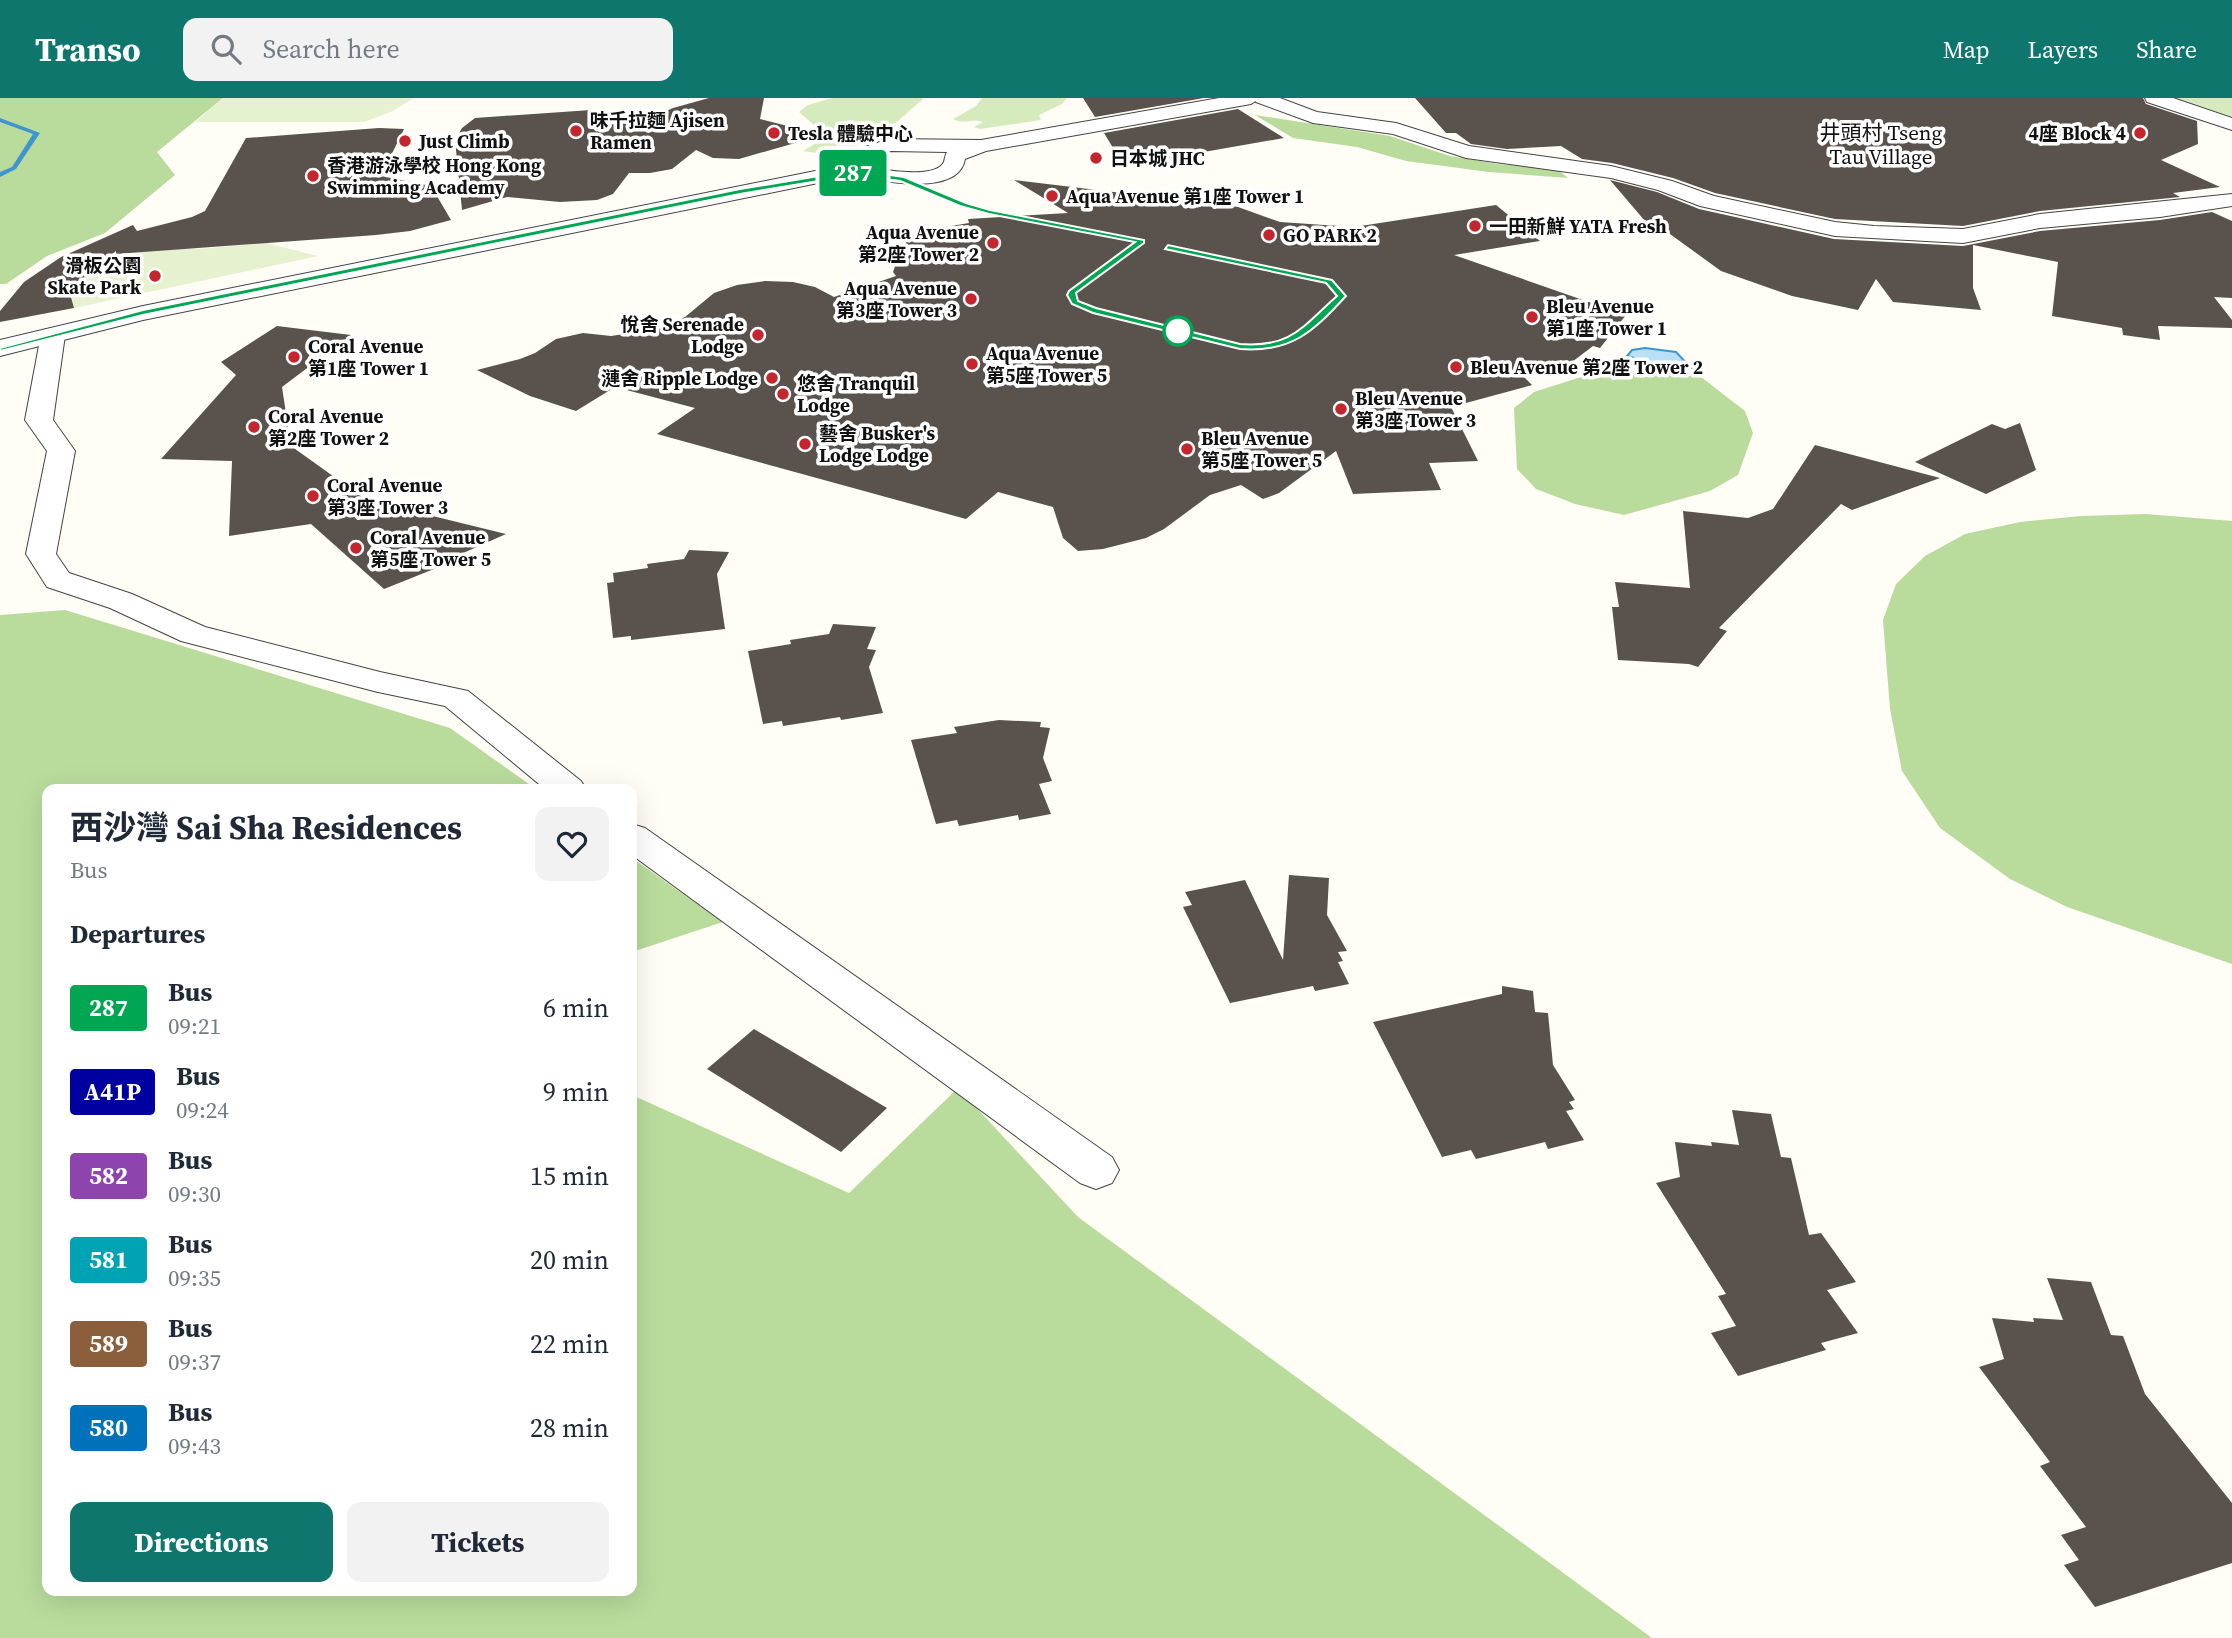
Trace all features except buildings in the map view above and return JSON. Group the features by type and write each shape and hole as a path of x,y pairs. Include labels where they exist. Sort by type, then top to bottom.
{"street":[{"path":"864,167 866,153 890,145 913,144 945,151 1251,98"},
{"path":"1263,98 1313,117 1396,129 1478,155 1611,172 1665,185 1708,201 1835,229 1963,236 2039,220 2161,210 2232,200"},
{"path":"2154,98 2232,124"},
{"path":"1290,110 1329,101"},
{"path":"0,348 143,313 864,167 901,178 929,176 950,168 954,162 945,151"},
{"path":"53,335 39,420 61,451 41,554 58,580 121,601 193,634 378,682 456,698 562,784"},
{"path":"637,841 1096,1170"}],"green space":[{"path":"0,98 223,98 157,152 175,175 105,233 47,256 6,284 0,284"},
{"path":"223,98 414,98 393,111 364,122 195,122"},
{"path":"832,98 924,98 891,127 837,156 803,151 818,142 822,132 799,112 808,105"},
{"path":"982,98 1067,98 1062,104 1039,115 1041,120 980,129 974,127 983,122 953,119 976,106"},
{"path":"2171,98 2232,98 2232,120"},
{"path":"1255,115 1390,136 1450,156 1498,164 1557,169 1568,178 1489,172 1406,161 1357,147 1293,138"},
{"name":"滑板公園 Skate Park","path":"266,243 318,256 74,308 72,298 79,283 90,272 122,257 157,250"},
{"path":"1606,369 1701,377 1745,411 1753,433 1738,475 1710,491 1624,515 1575,504 1536,489 1517,469 1514,408 1534,392"},
{"path":"2146,514 2232,521 2232,964 2067,907 2010,879 1940,828 1902,771 1890,709 1883,620 1896,584 1925,556 1965,534 2020,522 2081,516"},
{"path":"65,610 450,728 529,784 42,784 42,1596 637,1596 637,1097 849,1193 958,1088 1078,1217 1652,1638 0,1638 0,615"},
{"path":"637,862 723,922 637,950"}],"water":[{"path":"1645,348 1676,352 1691,368 1680,371 1627,356 1632,350"}],"waterway":[{"path":"0,120 37,133 14,168 0,175"}],"bus line":[{"name":"287","path":"0,348 143,313 740,192 828,175 855,173 901,178 963,205 989,212 1141,241 1073,291 1071,295 1075,303 1093,310 1240,346 1265,348 1293,340 1342,296 1329,282 1168,247"}],"place":[{"name":"味千拉麵 Ajisen Ramen","path":"576,131"},
{"name":"Tesla 體驗中心","path":"774,133"},
{"name":"4座 Block 4","path":"2140,133"},
{"name":"Just Climb","path":"405,141"},
{"name":"日本城 JHC","path":"1096,158"},
{"name":"香港游泳學校 Hong Kong Swimming Academy","path":"313,176"},
{"name":"Aqua Avenue 第1座 Tower 1","path":"1052,196"},
{"name":"一田新鮮 YATA Fresh","path":"1475,226"},
{"name":"GO PARK 2","path":"1269,235"},
{"name":"Aqua Avenue 第2座 Tower 2","path":"993,243"},
{"name":"滑板公園 Skate Park","path":"155,276"},
{"name":"Aqua Avenue 第3座 Tower 3","path":"971,299"},
{"name":"Bleu Avenue 第1座 Tower 1","path":"1532,317"},
{"name":"悅舍 Serenade Lodge","path":"758,335"},
{"name":"Coral Avenue 第1座 Tower 1","path":"294,357"},
{"name":"Aqua Avenue 第5座 Tower 5","path":"972,364"},
{"name":"Bleu Avenue 第2座 Tower 2","path":"1456,367"},
{"name":"漣舍 Ripple Lodge","path":"772,378"},
{"name":"悠舍 Tranquil Lodge","path":"783,394"},
{"name":"Bleu Avenue 第3座 Tower 3","path":"1341,409"},
{"name":"Coral Avenue 第2座 Tower 2","path":"254,427"},
{"name":"藝舍 Busker's Lodge Lodge","path":"805,444"},
{"name":"Bleu Avenue 第5座 Tower 5","path":"1187,449"},
{"name":"Coral Avenue 第3座 Tower 3","path":"313,496"},
{"name":"Coral Avenue 第5座 Tower 5","path":"356,548"}],"district":[{"name":"井頭村 Tseng Tau Village","path":"1881,144"}]}
